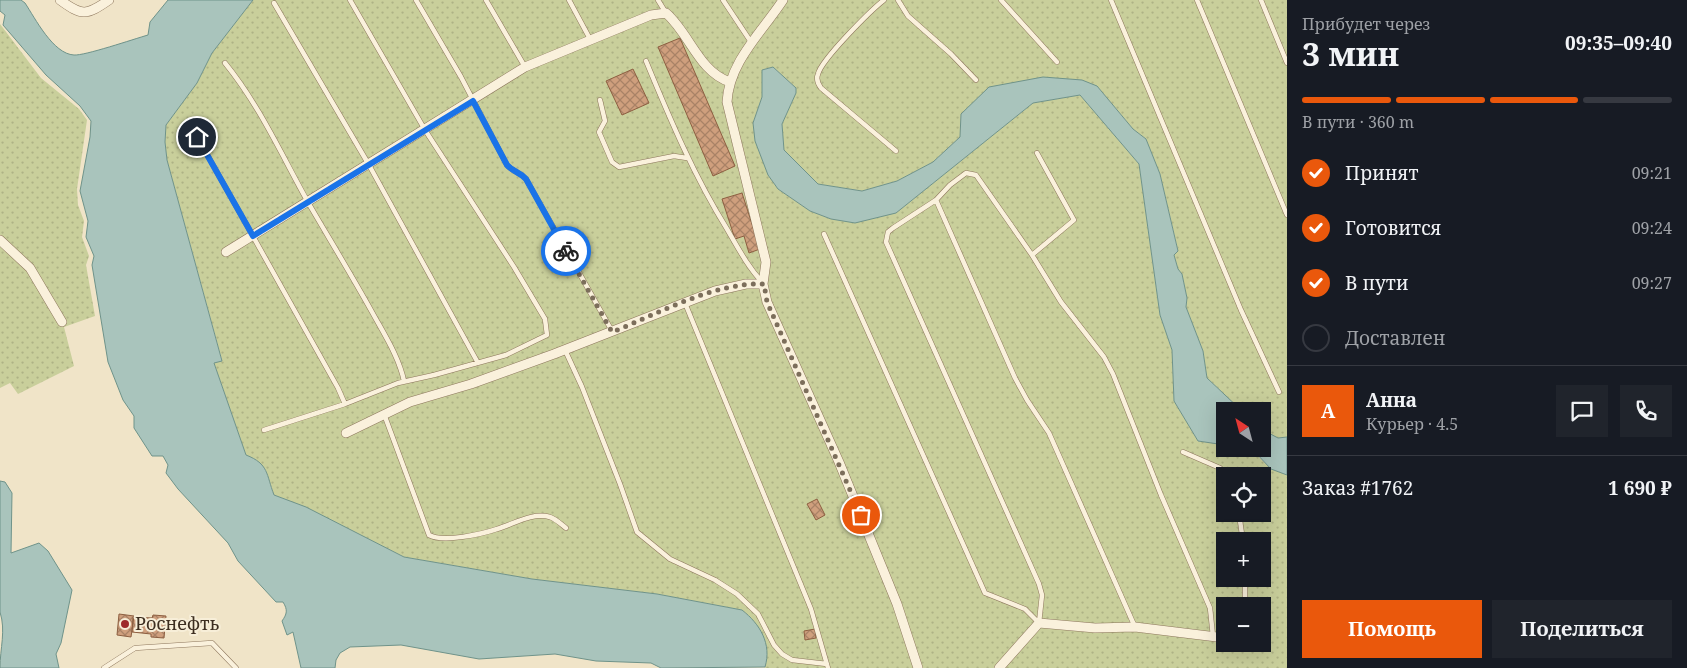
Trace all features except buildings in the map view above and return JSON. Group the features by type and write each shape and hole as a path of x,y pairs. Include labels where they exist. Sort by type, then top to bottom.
{"street":[{"path":"60,0 73,10 82,13 92,11 109,0"},
{"path":"784,0 751,42 730,82 727,102 766,262 764,284 767,302 839,462 897,604 918,668"},
{"path":"226,252 473,101 525,67 651,15 666,13 677,23 707,69 715,76 730,82"},
{"path":"0,240 30,268 62,322"},
{"path":"346,433 410,402 471,384 564,350 715,290 746,284 764,284"},
{"path":"999,668 1039,624 1095,628 1135,627 1216,636"}],"lane":[{"path":"264,430 344,404 377,390 506,354 547,335 545,319 514,267 425,130 350,0"},
{"path":"416,0 507,165 512,170 521,173 526,179 612,332"},
{"path":"486,0 525,67"},
{"path":"569,0 590,39"},
{"path":"658,0 666,13"},
{"path":"723,0 751,42"},
{"path":"884,0 869,12 819,70 817,81 821,88 896,151"},
{"path":"898,0 908,16 951,54 976,80"},
{"path":"1001,0 1056,62"},
{"path":"1111,0 1238,301 1279,392"},
{"path":"1197,0 1287,215"},
{"path":"1260,0 1287,64"},
{"path":"274,3 369,165 478,363"},
{"path":"646,61 687,158 752,271 764,284"},
{"path":"225,63 246,91 283,153 308,202 379,324 401,369 404,382"},
{"path":"600,100 606,122 599,132 612,162 620,167 674,156 687,158"},
{"path":"190,124 338,388 344,404"},
{"path":"1032,255 1074,220 1037,152"},
{"path":"1039,624 1042,595 1039,584 886,242 888,232 936,200 960,176 970,173 976,175 1032,255 1061,302 1099,351 1113,374 1161,495 1210,608 1213,636"},
{"path":"936,200 1015,378 1027,400 1049,432 1131,613 1135,627"},
{"path":"824,234 985,593 1025,609 1039,624"},
{"path":"564,350 582,387 614,466 636,532 670,559 715,580 737,594 758,614 774,645 782,654 792,660 827,666 822,642 801,582 685,303"},
{"path":"384,414 429,535 435,539 482,532 533,517 551,517 566,528"},
{"path":"1183,452 1218,467"},
{"path":"104,668 135,648 212,643 236,668"}],"green space":[{"path":"253,0 1287,0 1287,437 1278,439 1271,435 1271,402 1232,402 1207,378 1203,351 1186,307 1187,298 1182,274 1178,269 1174,255 1178,250 1160,174 1146,139 1133,129 1097,86 961,114 960,137 933,162 897,181 862,191 818,184 784,150 782,124 796,93 796,88 773,67 762,70 762,97 753,123 768,175 778,189 810,211 831,219 896,213 1033,103 1080,95 1139,164 1160,315 1172,350 1174,401 1198,441 1216,444 1216,458 1259,458 1271,467 1216,467 1216,522 1271,522 1271,467 1287,475 1287,668 765,668 742,610 657,594 532,579 404,557 306,508 274,495 266,471 246,455 214,363 222,360 167,160 166,125 197,83 212,53"},
{"path":"0,24 41,78 79,109 87,120 77,189 78,205 84,221 82,237 89,256 86,265 95,316 64,327 74,366 18,394 10,383 0,388"}],"water":[{"path":"0,0 21,0 25,3 45,34 59,49 66,53 79,55 148,35 150,22 168,0 253,0 212,53 197,83 166,125 165,142 167,160 222,361 214,363 246,455 259,462 266,470 274,495 306,507 404,557 532,579 657,594 742,610 763,635 767,650 765,667 661,668 651,663 596,661 555,654 479,659 401,645 350,647 340,653 336,660 335,668 301,668 293,632 287,635 282,621 286,612 283,602 276,602 238,561 228,543 178,489 166,473 168,465 163,456 152,456 134,428 134,416 123,400 108,362 92,265 94,256 86,237 88,221 80,191 91,121 80,106 46,75 3,25 5,15 0,11"},
{"path":"773,67 796,88 796,93 782,124 784,150 818,184 862,191 897,181 933,162 960,137 961,114 989,87 1043,77 1082,80 1097,86 1133,129 1146,139 1160,174 1178,251 1174,255 1178,269 1182,274 1187,298 1186,307 1203,351 1207,378 1232,402 1216,402 1216,444 1198,441 1174,401 1172,350 1160,315 1139,164 1080,95 1033,103 896,213 855,223 831,219 810,211 778,189 768,175 755,141 753,123 762,97 762,70"},
{"path":"1271,434 1278,438 1287,437 1287,475 1269,467 1261,458 1271,458"},
{"path":"0,481 5,482 12,493 11,553 39,543 48,551 72,590 61,643 56,654 59,668 0,668 3,633 0,612"}],"way so far":[{"path":"566,251 612,332 715,290 746,284 764,284 767,302 784,344 839,462 861,515"}],"place":[{"name":"Роснефть","path":"125,624"}],"route":[{"path":"197,137 253,236 473,101 507,165 512,170 521,173 526,179 566,251"}]}
